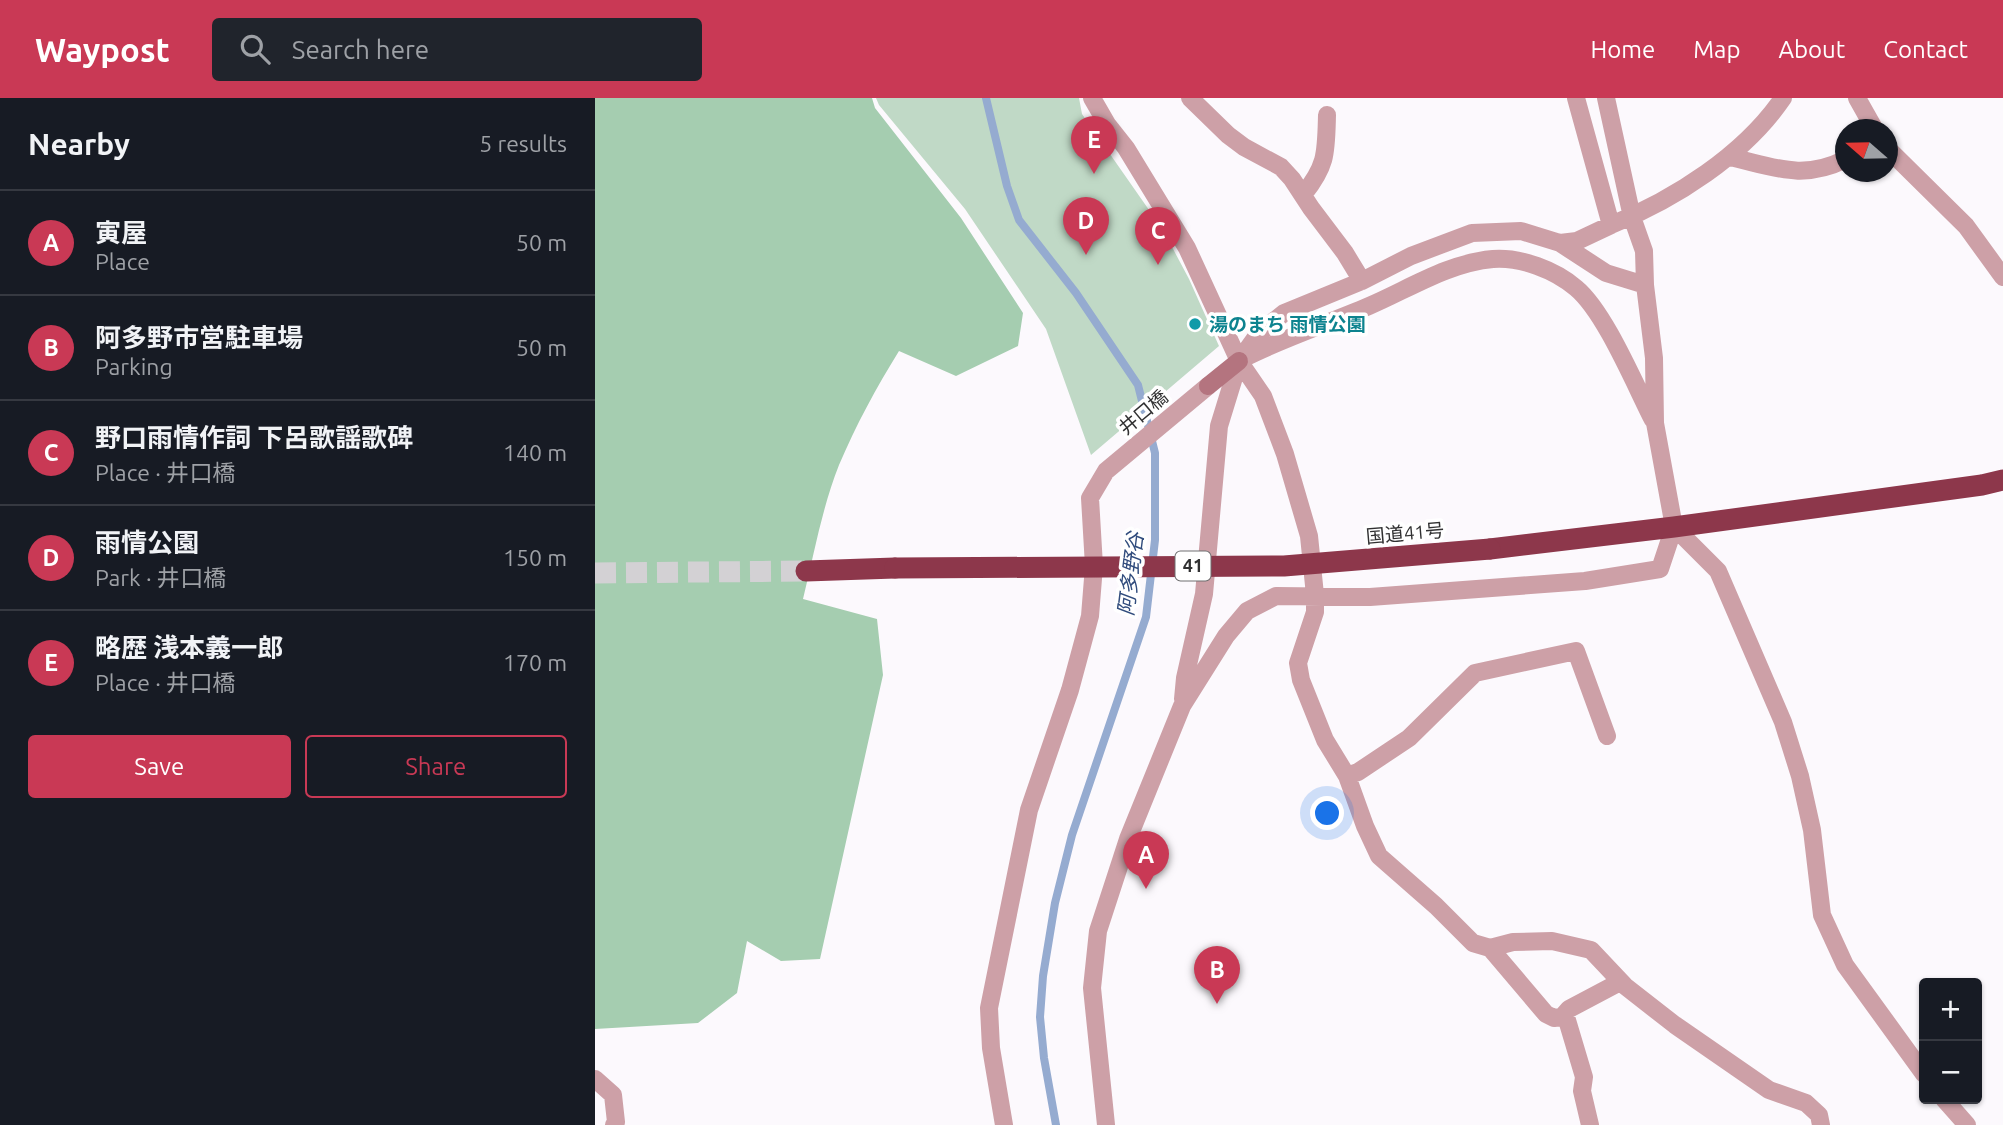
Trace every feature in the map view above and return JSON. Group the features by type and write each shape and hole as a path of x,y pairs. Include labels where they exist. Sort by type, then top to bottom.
{"highway":[{"name":"国道41号","path":"806,571 1284,566 1490,549 1674,527 1983,485 2003,480"}],"street":[{"path":"1093,98 1095,106 1126,148 1187,248 1239,361 1263,396 1285,454 1309,536 1315,595 1315,612 1298,663 1301,680 1325,740 1347,776 1379,856 1473,943 1490,948 1513,942 1552,941 1591,950 1620,982 1675,1025 1769,1090 1806,1103 1819,1115 1821,1125"},
{"path":"1190,98 1227,135 1281,167 1293,179 1362,281"},
{"path":"1576,98 1611,225"},
{"path":"1106,1125 1092,988 1098,931 1128,839 1182,706 1226,636 1247,611 1276,596 1370,597 1585,581 1660,569 1674,527 1655,423 1654,358 1645,285 1644,251 1632,217 1606,98"},
{"path":"1560,243 1577,241 1632,217 1730,157 1783,98"},
{"path":"1857,98 1869,119"},
{"path":"1303,195 1318,177 1323,166 1327,116"},
{"path":"1730,157 1802,172 1835,164"},
{"path":"1898,159 1966,226 2003,277"},
{"path":"1182,706 1185,678 1204,594 1219,426 1239,361 1259,333 1284,313 1362,281 1411,256 1472,233 1521,231 1560,243 1606,273 1645,285"},
{"path":"1239,361 1448,269 1493,259 1521,261 1554,274 1577,288 1596,310 1655,423"},
{"name":"井口橋","path":"1004,1125 991,1048 989,1008 1029,810 1070,690 1090,616 1094,566 1090,498 1106,471 1239,361"},
{"path":"1674,527 1718,571 1783,722 1800,776 1812,830 1822,915 1845,965 1919,1067"},
{"path":"1347,776 1358,772 1409,738 1475,673 1576,651 1607,736"},
{"path":"1490,948 1546,1014 1567,1020 1584,1077 1582,1091 1590,1125"},
{"path":"1562,1017 1569,1009 1620,982"},
{"path":"595,1079 613,1095 614,1125"},
{"path":"1948,1104 1967,1125"}],"green space":[{"path":"595,98 872,98 875,108 961,218 1023,313 1018,346 956,376 899,351 852,436 828,498 803,599 877,619 883,675 820,959 781,961 747,941 737,993 698,1023 595,1029"},
{"path":"876,98 1079,98 1082,114 1163,230 1189,279 1219,346 1091,455 1046,329 965,209"}],"waterway":[{"name":"阿多野谷","path":"986,98 1007,186 1019,220 1076,293 1138,385 1155,453 1155,540 1146,617 1072,835 1055,903 1043,976 1040,1017 1056,1125"}],"tunnel":[{"path":"595,573 806,571"}],"place":[{"name":"略歴 浅本義一郎","path":"1094,174"},
{"name":"雨情公園","path":"1086,255"},
{"name":"野口雨情作詞 下呂歌謡歌碑","path":"1158,265"},
{"name":"湯のまち 雨情公園","path":"1195,324"},
{"name":"寅屋","path":"1146,889"},
{"name":"阿多野市営駐車場","path":"1217,1004"}]}
